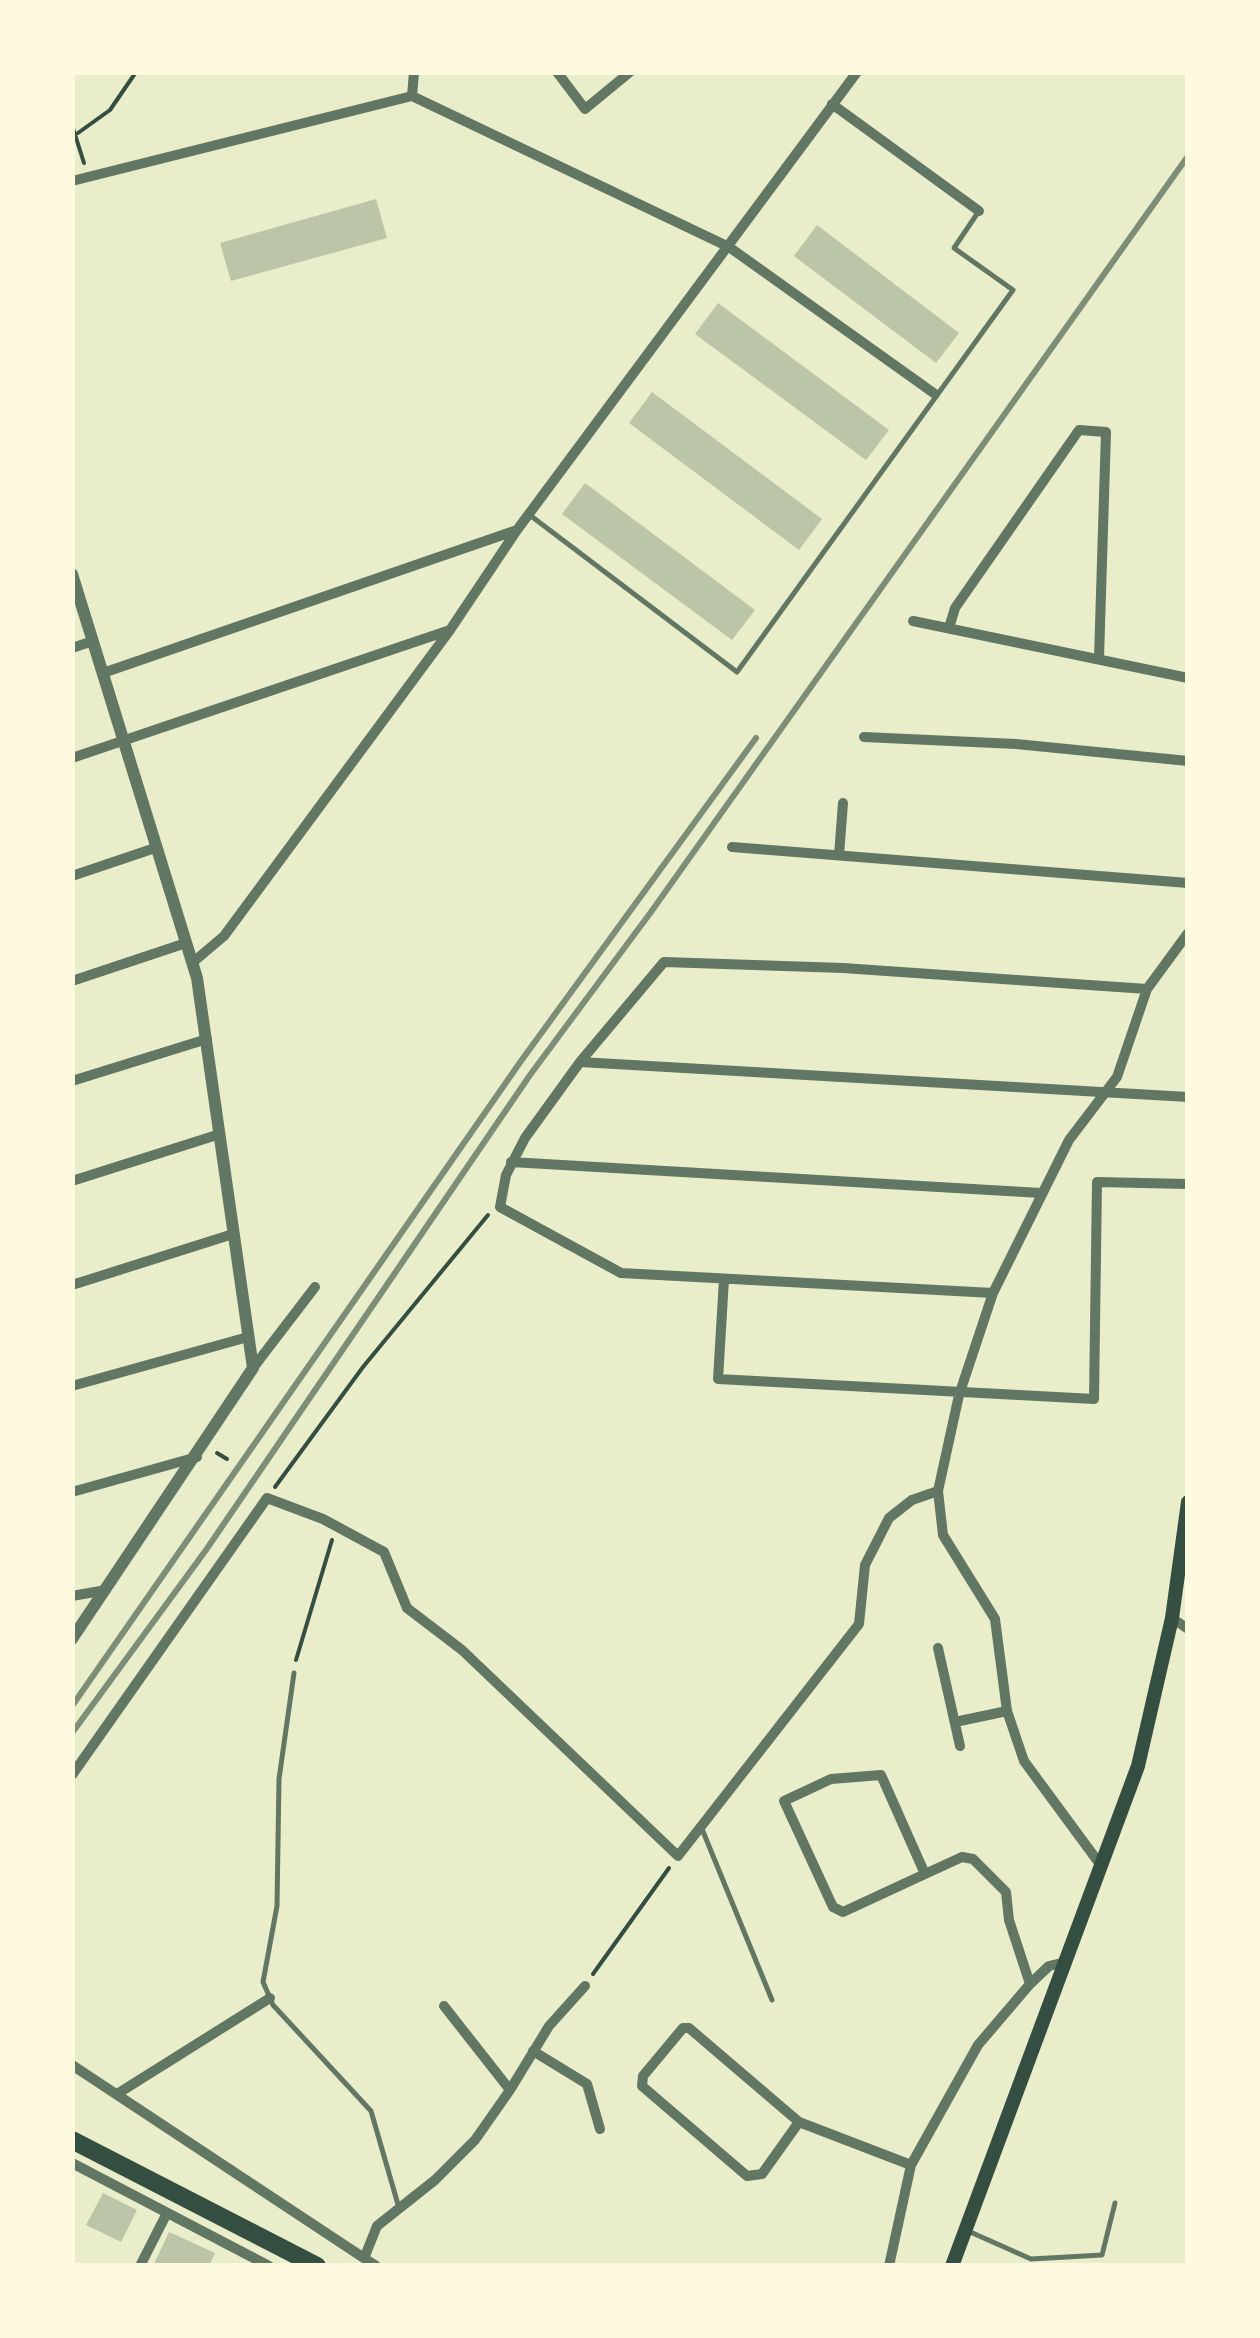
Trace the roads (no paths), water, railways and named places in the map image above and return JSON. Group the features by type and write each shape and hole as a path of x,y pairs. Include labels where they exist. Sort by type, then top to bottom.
{"highway":[{"path":"72,2140 317,2266"}],"main road":[{"path":"952,2266 1138,1766 1172,1618 1188,1502"}],"street":[{"path":"412,96 414,72"},
{"path":"557,72 586,109 630,72"},
{"path":"192,963 224,936 450,630 516,530 857,72"},
{"path":"72,181 412,96 728,247 935,394"},
{"path":"832,104 979,212"},
{"path":"949,628 955,608 1078,430 1106,432 1099,658"},
{"path":"103,673 516,530"},
{"path":"72,574 192,963 207,1038 254,1368"},
{"path":"914,621 1188,678"},
{"path":"72,758 450,630"},
{"path":"72,648 93,641"},
{"path":"864,738 1016,744 1188,762"},
{"path":"839,856 843,804"},
{"path":"732,847 1188,883"},
{"path":"72,876 155,848"},
{"path":"1102,1867 1024,1761 1007,1711 995,1618 943,1535 938,1490 958,1395 994,1293 1069,1140 1118,1077 1132,1043 1146,989 1188,933"},
{"path":"72,980 186,943"},
{"path":"994,1293 621,1273 500,1207 511,1162 580,1062 664,962 843,968 1146,989"},
{"path":"72,1081 207,1038"},
{"path":"580,1062 1188,1097"},
{"path":"72,1181 220,1134"},
{"path":"511,1162 1041,1193"},
{"path":"724,1279 718,1379 958,1395 1094,1399 1097,1182 1188,1184"},
{"path":"72,1285 233,1234"},
{"path":"72,1640 254,1368 315,1287"},
{"path":"72,1386 248,1337"},
{"path":"72,1492 198,1456"},
{"path":"72,1775 267,1498 337,1526 384,1552 407,1608 462,1650 678,1856 859,1624 865,1565 889,1518 912,1500 938,1490"},
{"path":"72,1596 106,1590"},
{"path":"1172,1618 1188,1629"},
{"path":"938,1648 960,1746"},
{"path":"955,1722 1007,1711"},
{"path":"925,1874 880,1775 832,1779 784,1801 832,1908 843,1912 962,1857 973,1859 1000,1884 1030,1984"},
{"path":"890,2266 911,2164 978,2046 1030,1984 1050,1966 1066,1962"},
{"path":"365,2256 377,2226 475,2140 549,2026 584,1986"},
{"path":"118,2094 270,1998"},
{"path":"444,2006 510,2090"},
{"path":"799,2122 762,2174 748,2176 642,2086 643,2076 683,2028 689,2028 799,2122 911,2164"},
{"path":"534,2052 586,2084 600,2129"},
{"path":"72,2065 376,2266"},
{"path":"72,2164 268,2266"},
{"path":"140,2266 167,2213"}],"lane":[{"path":"529,514 736,672 1013,290 954,248 979,212"},
{"path":"294,1673 279,1779 277,1906 265,1958 264,1982 270,1998 298,2036 371,2111 399,2210"},
{"path":"700,1826 772,2000"},
{"path":"966,2230 1031,2258 1102,2255 1115,2203"},
{"path":"1070,2256 1070,2266"}],"railway":[{"path":"72,1733 206,1550 530,1075 651,912 1188,156"},
{"path":"72,1706 521,1061 756,738"}]}
